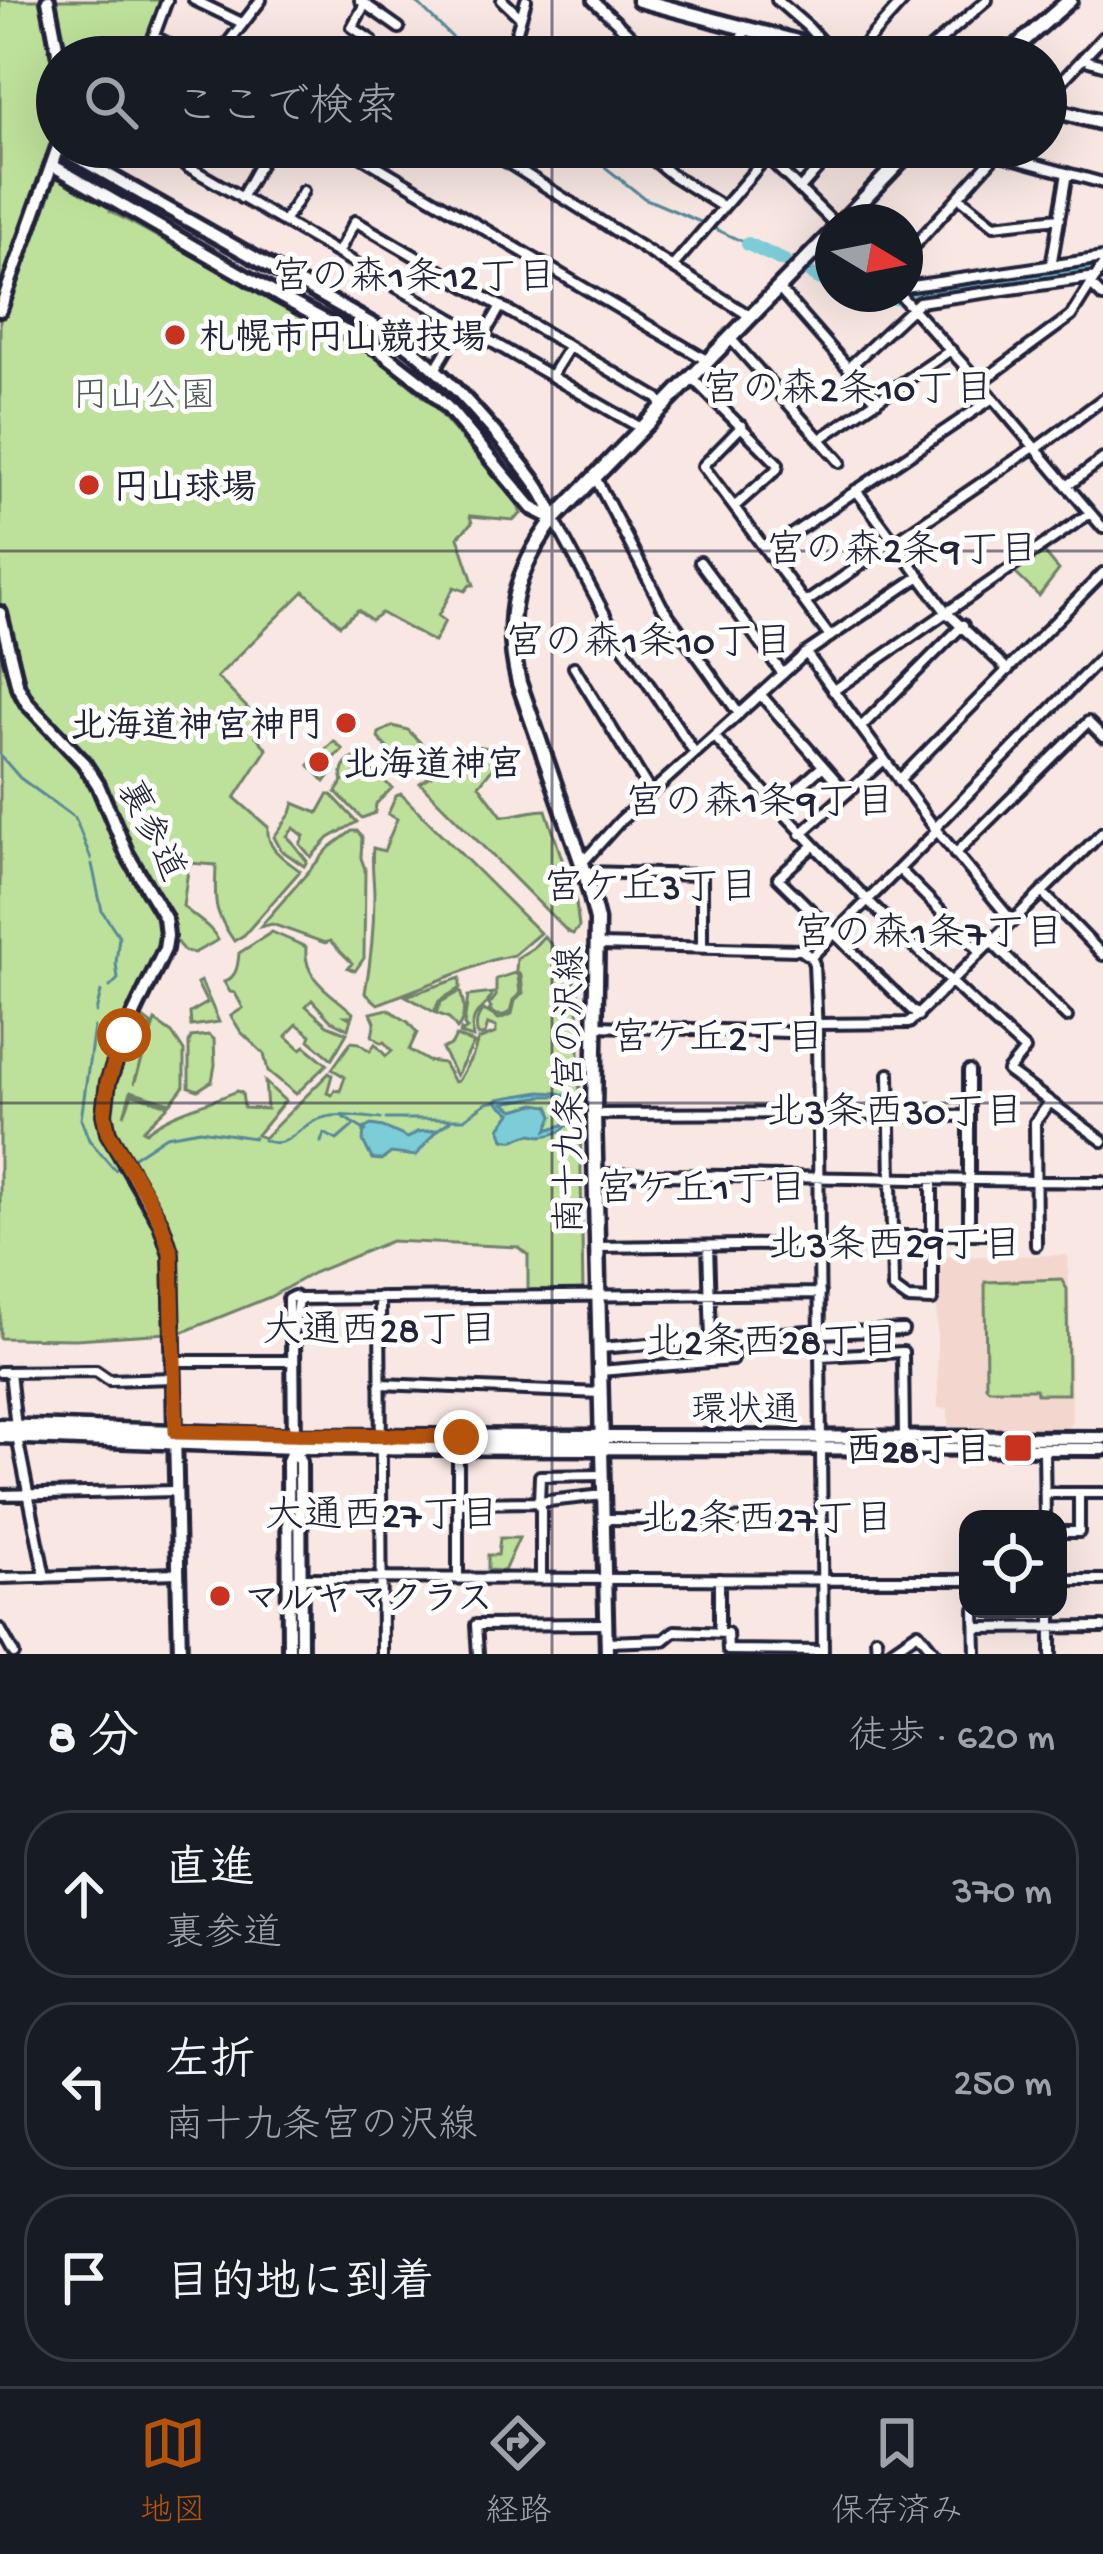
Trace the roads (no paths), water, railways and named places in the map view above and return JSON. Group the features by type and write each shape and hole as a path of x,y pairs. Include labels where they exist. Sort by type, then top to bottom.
{"main road":[{"path":"639,0 774,36"},
{"path":"1029,36 1070,0"},
{"path":"1067,114 1103,123"},
{"path":"859,204 894,168"},
{"name":"南十九条宮の沢線","path":"602,1442 594,1114 597,920 584,868 518,683 511,632 518,582 554,519 815,247"},
{"path":"0,1426 16,1432"},
{"path":"0,1436 16,1432 294,1442 602,1442"},
{"path":"381,1442 458,1448 602,1442"}],"street":[{"path":"48,0 55,36"},
{"path":"154,36 167,0"},
{"path":"194,0 242,23"},
{"path":"232,36 262,0"},
{"path":"502,0 520,17"},
{"path":"515,36 526,0"},
{"path":"593,0 631,36"},
{"path":"777,0 816,36"},
{"path":"872,36 904,0"},
{"path":"945,36 987,0"},
{"path":"365,36 352,27 363,2 399,28"},
{"path":"742,36 748,29"},
{"path":"1067,75 1103,38"},
{"path":"1084,57 1103,65"},
{"path":"0,310 51,168"},
{"path":"55,168 378,349 426,386 532,508 554,519"},
{"path":"96,168 385,330 436,368 547,496 554,519 618,639 695,753"},
{"path":"189,168 643,428"},
{"path":"242,197 257,168"},
{"path":"381,168 708,361"},
{"path":"516,168 751,317"},
{"path":"663,168 723,207"},
{"path":"673,266 757,168"},
{"path":"779,168 815,206"},
{"path":"800,189 819,168"},
{"path":"923,236 985,168"},
{"path":"1052,168 1103,183"},
{"path":"1050,267 1067,173"},
{"path":"284,222 303,191"},
{"path":"959,197 994,226 1059,218"},
{"path":"338,253 355,221 664,406"},
{"path":"406,292 426,262"},
{"path":"923,294 1050,267 1098,271"},
{"path":"0,282 13,269"},
{"path":"1098,271 1103,297"},
{"path":"923,301 1098,271"},
{"path":"980,383 1071,316 1098,271"},
{"path":"778,289 877,401"},
{"path":"482,337 501,306"},
{"path":"848,368 894,312"},
{"path":"918,312 1103,528"},
{"path":"436,368 462,325"},
{"path":"730,338 840,462"},
{"path":"551,376 569,347"},
{"path":"820,439 951,350"},
{"path":"692,378 778,464 734,507"},
{"path":"767,551 993,398"},
{"path":"805,603 1101,404"},
{"path":"742,426 703,466 830,637"},
{"path":"1067,486 1103,459"},
{"path":"595,477 662,606 739,713"},
{"path":"856,490 947,613 1009,670"},
{"path":"833,691 1090,513"},
{"path":"700,562 783,674"},
{"path":"899,780 1103,573"},
{"path":"584,868 620,820 806,653 920,576"},
{"name":"裏参道","path":"0,613 18,687 98,785 127,854 167,924 165,949 108,1082 104,1114 108,1133 148,1197 171,1253 181,1654"},
{"path":"860,728 963,625"},
{"path":"806,653 955,854 1012,921"},
{"path":"812,957 1103,656"},
{"path":"574,667 651,793"},
{"path":"760,694 847,793"},
{"path":"955,854 1088,722 1103,737"},
{"path":"714,736 866,901 1025,1050 1008,1071 1103,1142"},
{"path":"801,834 884,760"},
{"path":"777,807 824,766"},
{"path":"596,1026 816,1029 904,1024 918,1016 1103,832"},
{"path":"813,846 778,878 918,1016"},
{"path":"584,868 703,875 702,948"},
{"path":"898,869 981,952"},
{"path":"1042,892 1103,956"},
{"path":"991,942 1066,1016"},
{"path":"598,945 801,950 812,957 823,1653 728,1650 727,1633 676,1631 664,1640 607,1648 602,1442"},
{"path":"969,1071 969,1234"},
{"path":"890,1074 892,1288 908,1299 932,1300 932,1180"},
{"path":"1036,1245 1035,1122 1050,1102"},
{"path":"594,1114 969,1116"},
{"path":"596,1174 1103,1182"},
{"path":"891,1236 1006,1234"},
{"path":"597,1247 819,1244"},
{"path":"708,1246 711,1338"},
{"path":"290,1654 300,1462 294,1442 288,1299 820,1293"},
{"path":"380,1298 382,1654"},
{"path":"600,1348 820,1331 903,1330"},
{"path":"600,1371 732,1360 730,1337"},
{"path":"820,1356 903,1352 904,1437"},
{"path":"175,1360 293,1361"},
{"path":"45,1576 5,1372 97,1371 110,1380 175,1378"},
{"path":"380,1384 601,1393"},
{"name":"環状通","path":"821,1443 904,1437 1103,1438"},
{"name":"環状通","path":"602,1442 1103,1449"},
{"path":"458,1448 458,1578"},
{"path":"1044,1449 1045,1510"},
{"path":"541,1579 540,1477 603,1475"},
{"path":"0,1495 177,1491"},
{"path":"1045,1493 1103,1493"},
{"path":"1067,1532 1079,1532 1079,1493"},
{"path":"458,1503 603,1495"},
{"path":"604,1519 822,1520"},
{"path":"0,1578 179,1573"},
{"path":"295,1578 959,1580"},
{"path":"295,1578 301,1654"},
{"path":"719,1579 719,1632"},
{"path":"1067,1580 1103,1580"},
{"path":"976,1618 976,1654"},
{"path":"1052,1618 1052,1654"},
{"path":"478,1654 476,1625 606,1624"},
{"path":"976,1628 1103,1628"},
{"path":"0,1629 14,1654"},
{"path":"877,1638 881,1654 918,1631 936,1654"}],"water":[{"path":"560,1093 570,1099 571,1120 556,1133 504,1139 500,1128 511,1113 498,1099","holes":["558,1096 567,1103 569,1115 563,1125 547,1130 553,1116 549,1106 514,1110 504,1103"]},
{"path":"371,1125 408,1138 437,1130 416,1156 391,1153 382,1160 372,1159 363,1141 364,1129"}],"waterway":[{"path":"414,0 451,36"},
{"path":"606,168 644,198 703,223"},
{"path":"711,227 748,244"},
{"path":"748,244 784,261"},
{"path":"923,295 1103,266"},
{"path":"0,755 20,778 75,818 91,859"},
{"path":"92,864 102,911 119,936 118,979 110,987"},
{"path":"96,1012 101,992"},
{"path":"94,1027 81,1119 89,1140 118,1168"},
{"path":"386,1119 464,1119 486,1103 498,1101"},
{"path":"263,1140 287,1140 314,1121 329,1117 381,1119"},
{"path":"343,1117 366,1131"},
{"path":"434,1132 450,1121"},
{"path":"321,1142 324,1133 337,1140 353,1126"},
{"path":"131,1159 166,1136 200,1130 254,1138"}],"place":[{"name":"札幌市円山競技場","path":"175,335"},
{"name":"円山球場","path":"89,485"},
{"name":"北海道神宮神門","path":"346,723"},
{"name":"北海道神宮","path":"319,762"},
{"name":"西28丁目","path":"1018,1448"},
{"name":"マルヤマクラス","path":"220,1596"}],"district":[{"name":"宮の森1条12丁目","path":"414,274"},
{"name":"宮の森2条10丁目","path":"848,386"},
{"name":"宮の森2条9丁目","path":"902,547"},
{"name":"宮の森1条10丁目","path":"649,639"},
{"name":"宮の森1条9丁目","path":"760,799"},
{"name":"宮ケ丘3丁目","path":"651,884"},
{"name":"宮の森1条7丁目","path":"929,930"},
{"name":"宮ケ丘2丁目","path":"718,1035"},
{"name":"北3条西30丁目","path":"895,1109"},
{"name":"宮ケ丘1丁目","path":"702,1186"},
{"name":"北3条西29丁目","path":"895,1242"},
{"name":"大通西28丁目","path":"380,1327"},
{"name":"北2条西28丁目","path":"772,1339"},
{"name":"大通西27丁目","path":"382,1512"},
{"name":"北2条西27丁目","path":"767,1516"}],"park label":[{"name":"円山公園","path":"144,393"}]}
